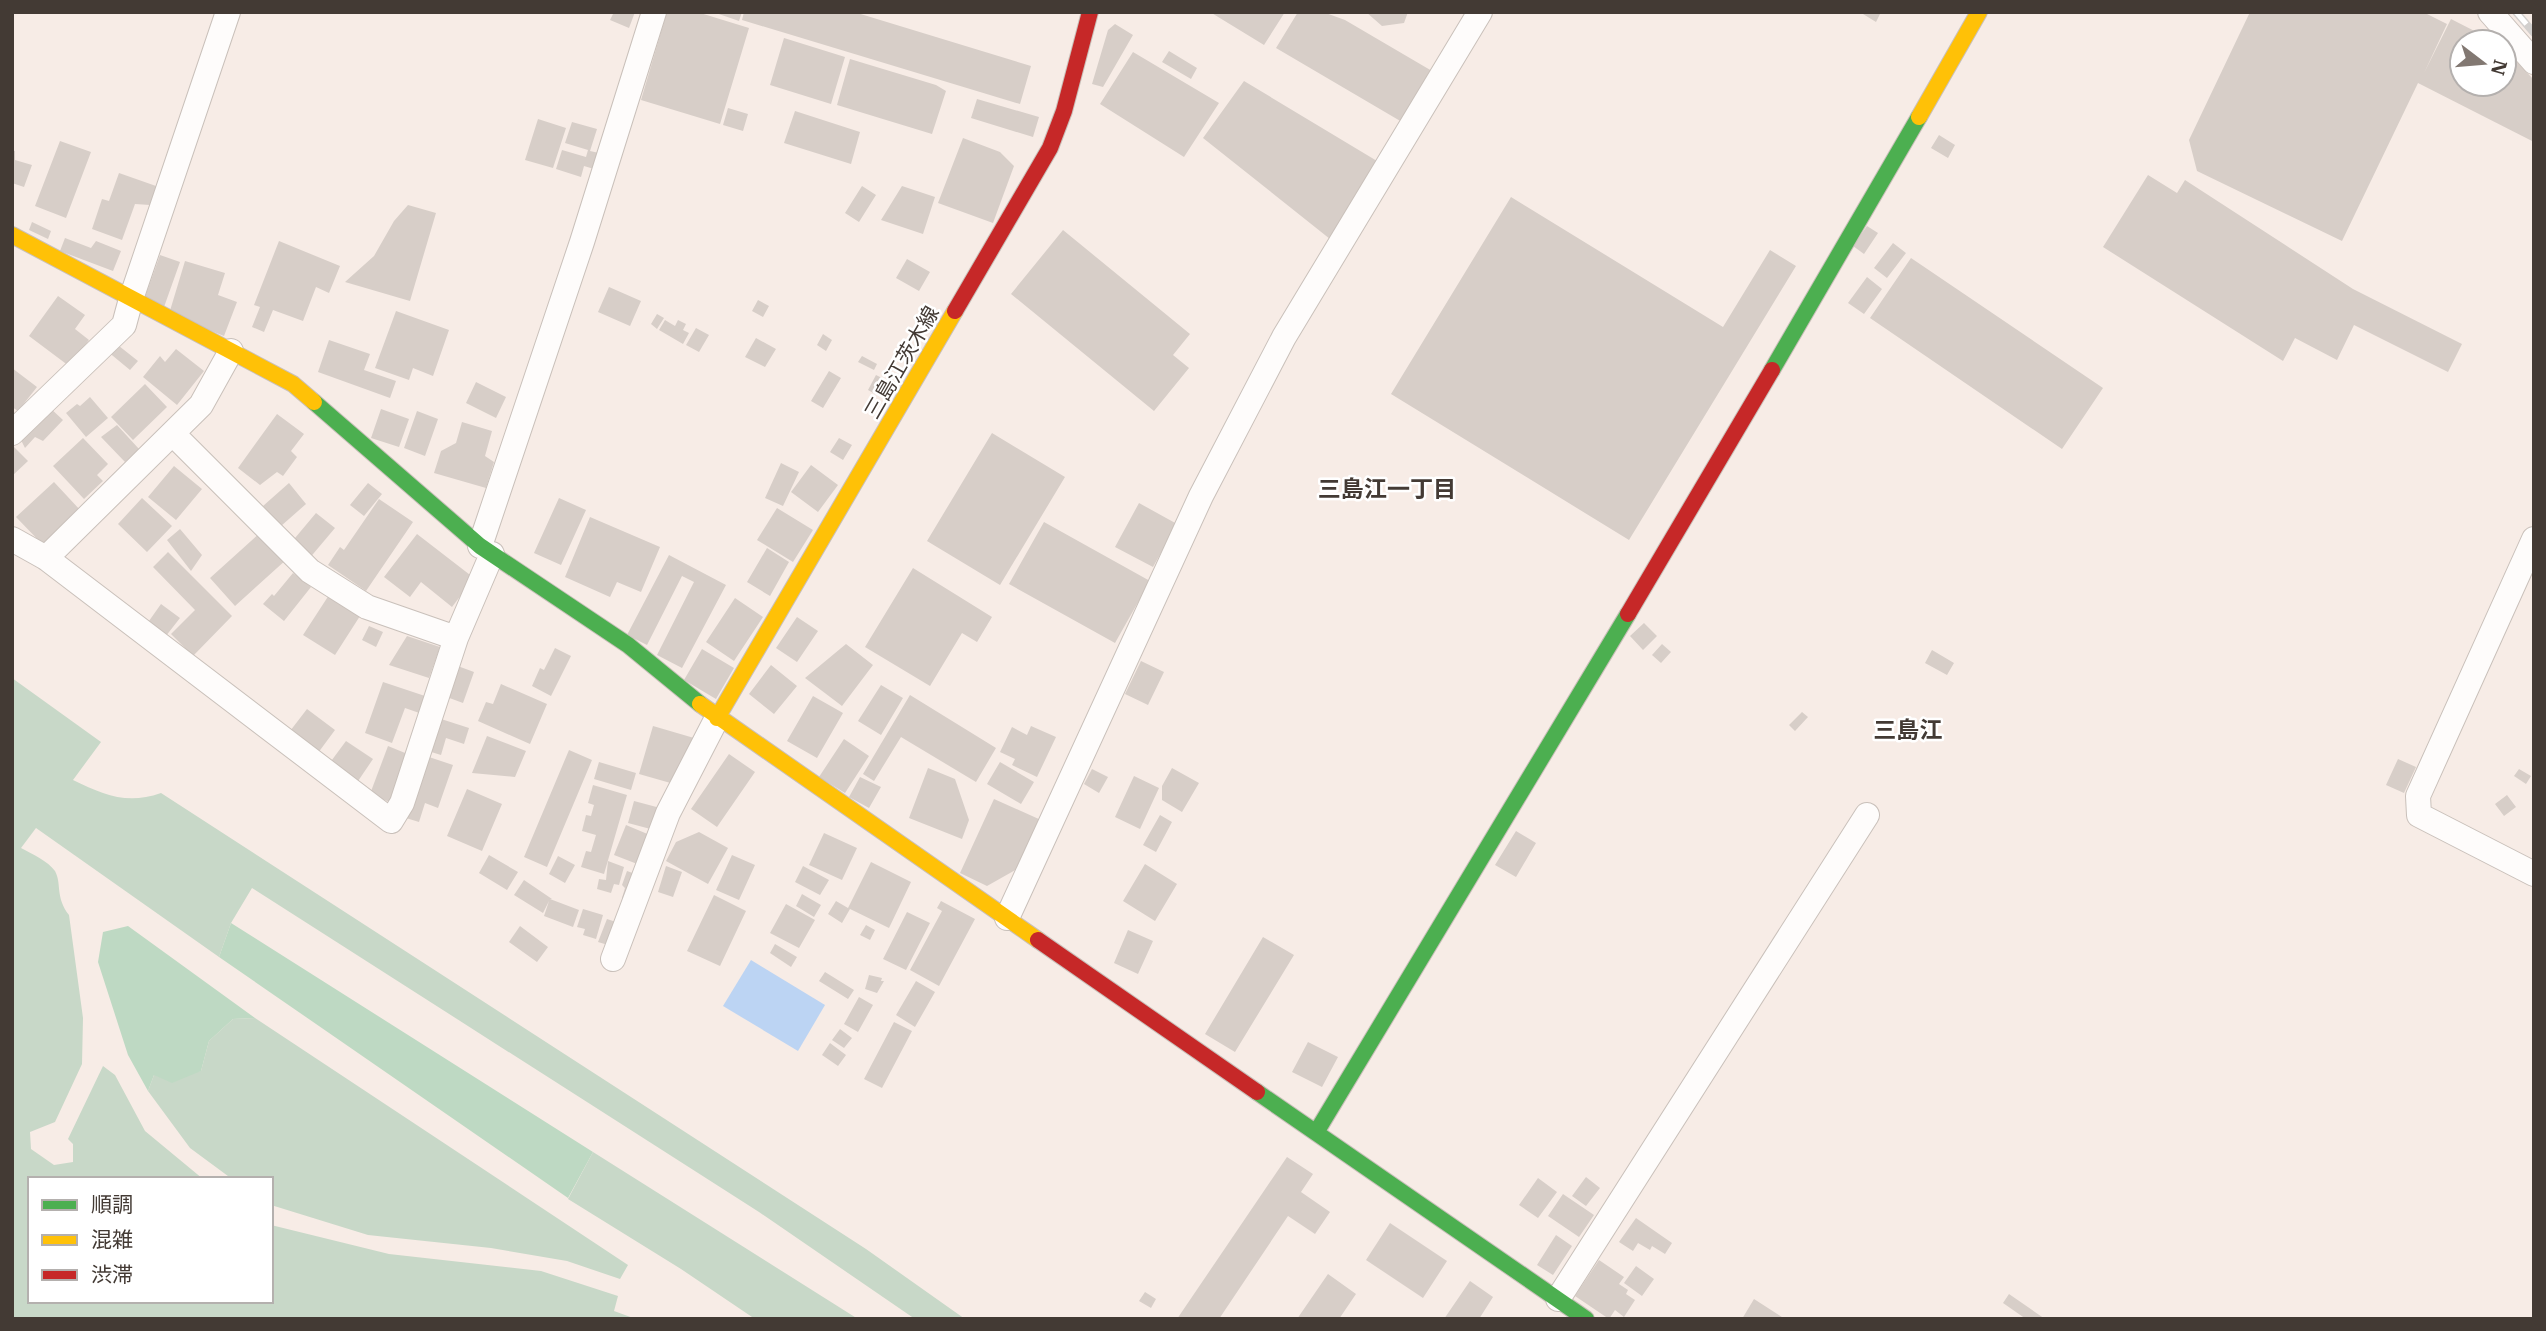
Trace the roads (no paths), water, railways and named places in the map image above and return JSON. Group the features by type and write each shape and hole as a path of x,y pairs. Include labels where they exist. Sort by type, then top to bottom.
{"street":[{"path":"12,433 124,325 228,12"},
{"path":"12,539 46,558 391,821 402,803 486,550 654,12"},
{"name":"三島江茨木線","path":"716,718 1049,148 1064,111 1090,12"},
{"path":"1007,918 1201,496 1271,361 1480,12"},
{"path":"1317,1131 1716,467 1979,12"},
{"path":"2490,12 2534,62"},
{"path":"12,235 293,384 486,550 628,645 716,718 1586,1319"},
{"path":"46,558 201,405 231,351"},
{"path":"173,434 310,571 367,607 456,638"},
{"path":"2534,539 2418,796 2419,814 2534,874"},
{"path":"613,959 668,813 716,718"},
{"path":"1558,1300 1867,815"}],"water":[{"path":"751,960 825,1005 798,1051 723,1006"}],"railway":[{"path":"2516,12 2534,33"}],"district":[{"name":"三島江一丁目","path":"1387,488"},
{"name":"三島江","path":"1908,729"}]}
